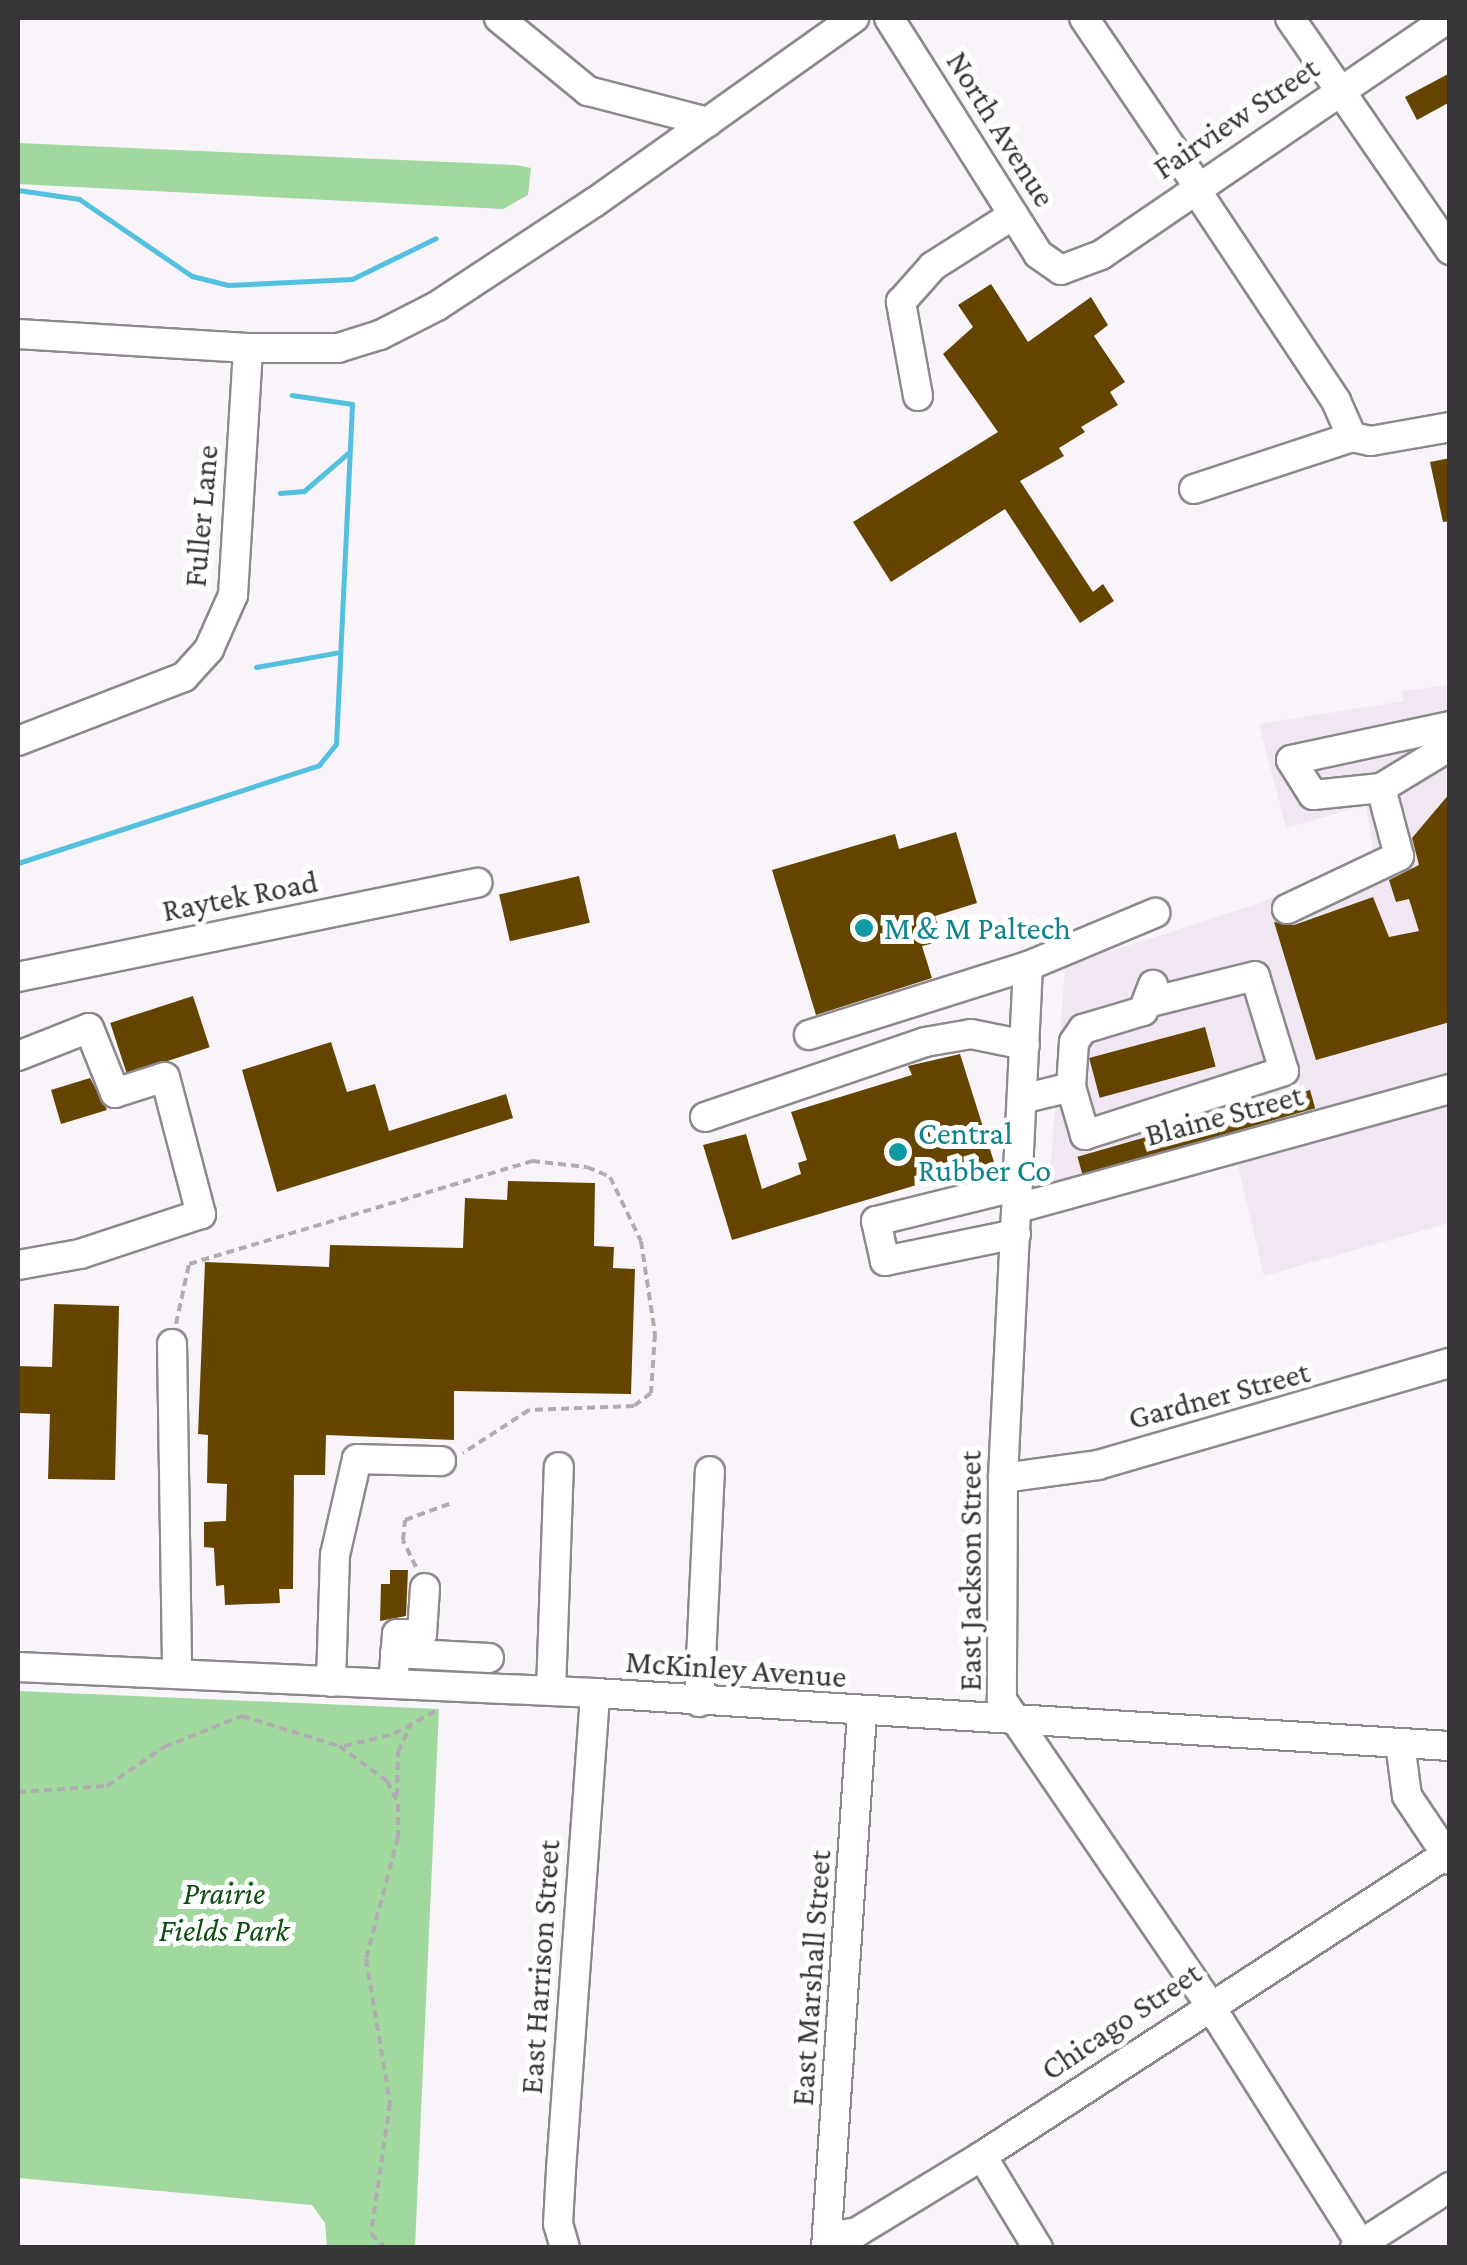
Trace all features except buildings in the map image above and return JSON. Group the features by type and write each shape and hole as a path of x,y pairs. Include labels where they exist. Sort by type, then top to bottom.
{"street":[{"path":"499,18 588,92 708,122"},
{"path":"18,334 242,348 338,348 380,335 437,306 594,202 854,18"},
{"name":"North Avenue","path":"889,18 1043,261 1061,270"},
{"path":"1084,18 1336,401 1352,437"},
{"path":"1290,18 1450,250"},
{"name":"Fairview Street","path":"1061,270 1101,255 1196,186 1448,18"},
{"path":"918,396 900,302 933,266 1013,215"},
{"name":"Fuller Lane","path":"18,741 184,676 210,649 233,595 242,348"},
{"path":"1194,489 1352,437 1372,441 1450,427"},
{"path":"1450,726 1291,760 1313,795 1382,788 1450,746"},
{"path":"1286,908 1399,856 1382,788"},
{"name":"Raytek Road","path":"18,976 476,884"},
{"path":"809,1036 1028,966 1155,913"},
{"name":"East Jackson Street","path":"1028,966 998,1679 1011,1722 1037,1748 1209,2004 1359,2246"},
{"path":"1256,976 1284,1071 1085,1135 1071,1087 1074,1042 1083,1029 1143,1012 1152,994 1256,976"},
{"path":"18,1056 89,1028 114,1093 165,1077 201,1214 80,1254 18,1265"},
{"path":"705,1118 925,1042 970,1034 1025,1045"},
{"path":"1022,1099 1071,1087"},
{"name":"Blaine Street","path":"1017,1210 1450,1089"},
{"path":"172,1344 177,1674"},
{"name":"Gardner Street","path":"1004,1478 1098,1465 1450,1363"},
{"path":"330,1682 335,1554 357,1458 441,1462"},
{"path":"551,1691 559,1467"},
{"path":"700,1702 710,1472"},
{"path":"393,1684 397,1634 422,1634 425,1588"},
{"path":"396,1652 489,1658"},
{"name":"McKinley Avenue","path":"18,1667 595,1693 862,1714 1450,1746"},
{"name":"East Harrison Street","path":"564,2246 561,2170 595,1693"},
{"name":"East Marshall Street","path":"826,2242 862,1714"},
{"path":"1400,1743 1407,1796 1448,1856"},
{"name":"Chicago Street","path":"826,2242 857,2232 982,2156 1209,2004 1448,1856"},
{"path":"982,2156 1038,2248"},
{"path":"1359,2246 1450,2188"}],"path":[{"path":"172,1344 190,1264 532,1161 587,1167 610,1177 640,1242 655,1334 651,1393 634,1406 529,1410 441,1462"},
{"path":"425,1588 403,1540 404,1520 452,1503"},
{"path":"339,1746 394,1734 439,1709"},
{"path":"18,1792 107,1786 164,1747 242,1716 339,1746 387,1781 396,1801"},
{"path":"386,2248 372,2234 390,2103 366,1959 398,1836 398,1752 413,1721"}],"shaded area":[{"path":"1449,685 1449,1223 1264,1276 1232,1140 1049,1191 1065,966 1263,902 1373,852 1366,805 1286,828 1259,724 1404,701 1402,691"}],"green space":[{"path":"18,143 531,168 528,195 503,209 18,184"},
{"name":"Prairie Fields Park","path":"18,1691 439,1709 415,2247 327,2247 325,2223 312,2205 18,2178"}],"waterway":[{"path":"18,190 79,199 192,276 228,285 352,279 436,238"},
{"path":"18,863 319,765 336,744 352,404 292,395"},
{"path":"280,493 304,491 348,453"},
{"path":"256,667 340,652"}],"place":[{"name":"M & M Paltech","path":"864,928"},
{"name":"Central Rubber Co","path":"898,1152"}]}
